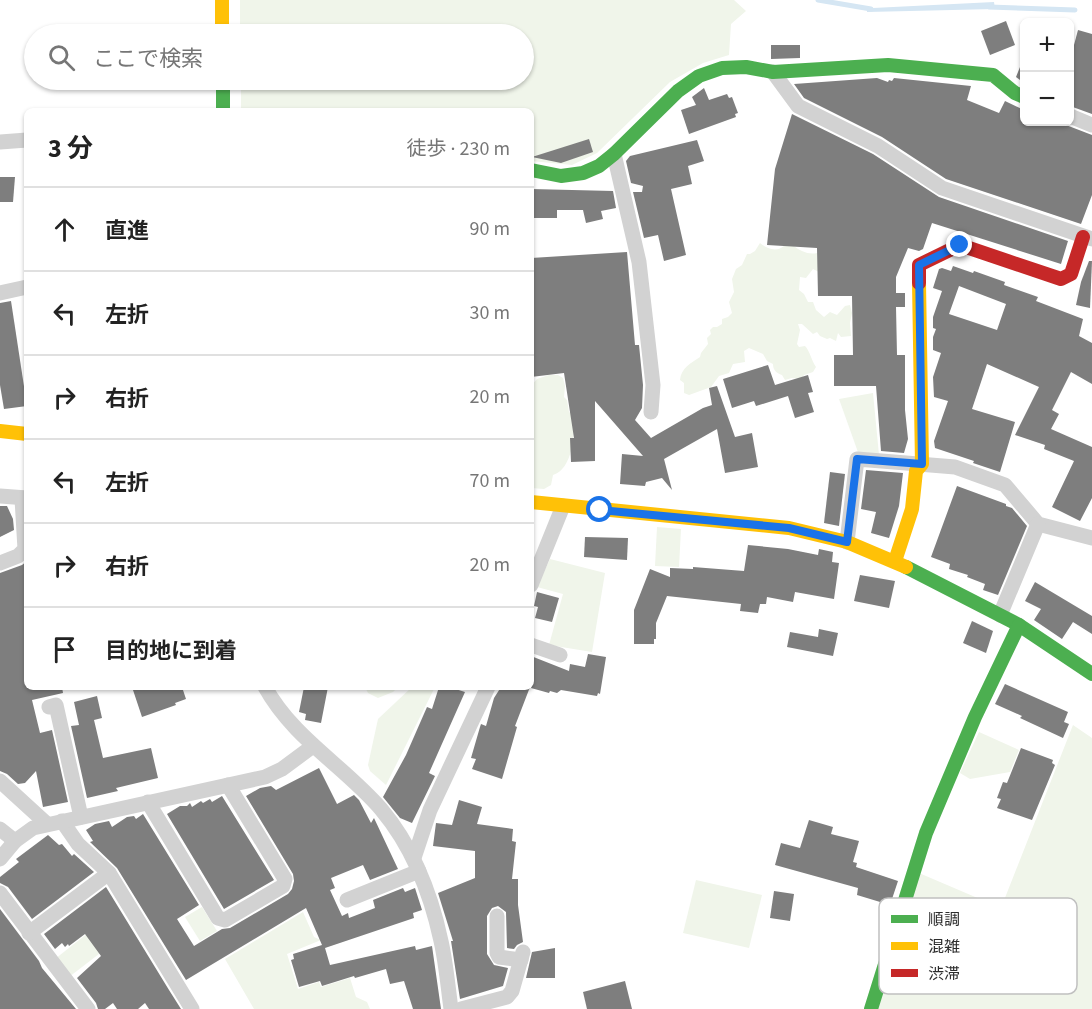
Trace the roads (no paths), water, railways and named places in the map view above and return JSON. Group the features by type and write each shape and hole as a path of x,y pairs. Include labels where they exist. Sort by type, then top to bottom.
{"street":[{"path":"222,0 222,24"},
{"path":"534,171 561,176 583,173 599,166 678,90 699,76 722,68 746,68 773,72 888,65 993,75 1020,95"},
{"path":"773,72 798,106 878,146 942,188 1087,238 1071,274 1061,279 960,245 919,265 922,464 916,471 912,509 895,561"},
{"path":"223,90 223,108"},
{"path":"1074,118 1092,125"},
{"path":"0,142 24,140"},
{"path":"614,154 639,262 653,385 651,412"},
{"path":"0,293 24,288"},
{"path":"0,431 24,434"},
{"path":"847,542 857,459 955,467 1005,485 1038,524 1092,538"},
{"path":"0,496 24,498"},
{"path":"534,502 789,528 847,542 895,561 1019,625 1092,674"},
{"path":"534,578 563,506"},
{"path":"1000,615 1038,524"},
{"path":"0,563 18,556 24,550"},
{"path":"906,898 926,833 975,717 1019,625"},
{"path":"534,646 560,655"},
{"path":"267,690 278,707 313,746 381,809 416,864 442,943 453,1009 507,997 512,991 522,956 499,957 497,953 497,916"},
{"path":"347,900 416,864 430,810 487,690"},
{"path":"49,706 56,705 81,817"},
{"path":"0,859 15,841 33,828 265,777 282,769 313,746"},
{"path":"0,781 54,822 109,873 192,1009"},
{"path":"148,802 218,918 225,920 283,886 285,879 228,785"},
{"path":"0,829 15,841"},
{"path":"29,933 109,873"},
{"path":"0,893 88,1009"},
{"path":"871,1009 879,983"}],"water":[{"path":"994,2 995,9 867,12 867,6 873,8"}],"waterway":[{"path":"818,0 871,9"},
{"path":"989,7 1075,10"}]}
